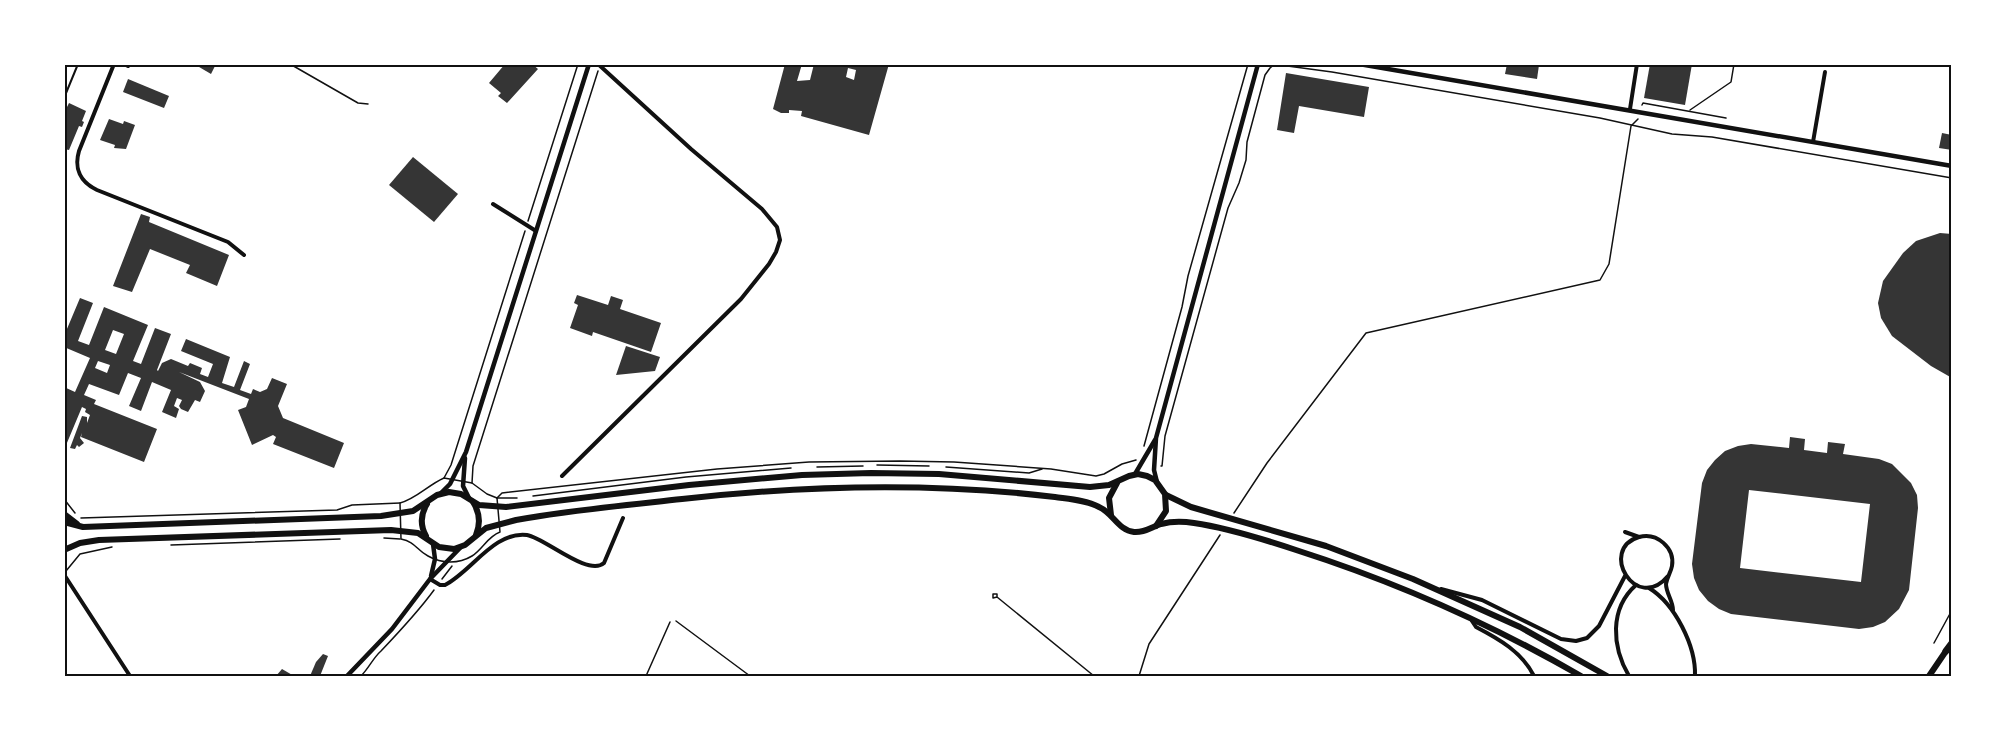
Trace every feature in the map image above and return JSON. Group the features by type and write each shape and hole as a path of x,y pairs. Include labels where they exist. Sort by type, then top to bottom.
{"highway":[{"path":"1946,651 1952,643"}],"main road":[{"path":"64,522 83,527 381,516 409,513 440,494 455,492 482,506 506,507 711,482 848,473 962,475 1090,487 1104,486 1135,475 1147,476 1158,482 1165,494 1166,511 1156,526"},
{"path":"1113,518 1109,501 1111,492 1118,482"},
{"path":"64,550 80,543 99,540 383,530 410,531 448,549 460,548 486,528 524,518 706,496 831,487 923,487 1037,495 1089,503 1102,508 1122,527 1133,532 1145,531 1176,521 1194,523 1268,542 1368,575 1470,618 1581,676"},
{"path":"1165,494 1180,503 1326,546 1435,588 1520,627 1607,676"},
{"path":"471,500 479,519 474,537"},
{"path":"430,501 424,509 422,518 424,532 431,541"},
{"path":"64,514 71,521 83,527"},
{"path":"1929,676 1946,651"}],"street":[{"path":"114,64 79,151 77,165 82,178 90,187 228,242 244,255"},
{"path":"440,494 450,484 466,452 589,64"},
{"path":"562,476 741,299 776,252 780,235 772,218 683,142 598,64"},
{"path":"1135,475 1156,438 1258,64"},
{"path":"1359,64 1952,166"},
{"path":"1630,109 1637,64"},
{"path":"1812,142 1825,72"},
{"path":"493,204 536,231"},
{"path":"1156,438 1154,470 1158,482"},
{"path":"466,452 463,486 471,500"},
{"path":"430,579 444,585 459,576 498,541 528,535 579,561 598,567 604,563 623,518"},
{"path":"1625,532 1639,537 1654,537 1668,547 1672,566 1668,576 1667,590 1673,610"},
{"path":"1639,537 1623,551 1621,560 1625,576 1636,585 1647,588 1673,610 1692,649 1695,676"},
{"path":"430,579 435,559 431,541"},
{"path":"347,676 392,629 430,579 460,548"},
{"path":"65,574 130,676"},
{"path":"1435,588 1482,600 1556,637 1571,641 1587,638 1595,632 1617,595 1625,576"},
{"path":"1647,588 1659,584 1668,576"},
{"path":"1629,676 1619,657 1616,642 1617,615 1627,594 1636,585"},
{"path":"1470,618 1476,627 1516,652 1534,676"}],"lane":[{"path":"64,98 78,64"}],"path":[{"path":"290,64 358,103 368,104"},
{"path":"64,499 77,517 90,518 337,510 352,505 400,503 412,499 425,487 444,478 451,465 578,64"},
{"path":"1143,449 1182,307 1190,266 1248,64"},
{"path":"1162,466 1166,436 1225,220 1246,160 1247,142 1265,75 1275,64"},
{"path":"1689,111 1731,82 1734,64"},
{"path":"1280,65 1558,111 1685,136 1712,137 1952,178"},
{"path":"497,498 472,483 473,466 597,75"},
{"path":"1643,104 1726,118"},
{"path":"1249,491 1267,463 1366,333 1600,280 1609,264 1631,126 1640,117 1638,127"},
{"path":"1043,469 1099,476 1138,455"},
{"path":"1134,459 1141,461"},
{"path":"497,498 501,494"},
{"path":"497,498 498,502"},
{"path":"400,503 400,508"},
{"path":"498,512 499,518"},
{"path":"400,519 400,525"},
{"path":"361,676 417,613 454,563 473,556 490,537 500,532 500,529"},
{"path":"380,538 411,541 428,556"},
{"path":"169,545 345,539"},
{"path":"65,574 78,555 91,550 117,547"},
{"path":"1139,676 1149,644 1207,556"},
{"path":"997,597 1094,676"},
{"path":"1934,643 1952,610"},
{"path":"676,621 750,676"},
{"path":"646,676 670,622"},
{"path":"64,634 64,639"}],"building":[{"path":"194,64 216,64 211,74"},
{"path":"505,64 532,64 538,69 507,103 498,96 501,93 489,83"},
{"path":"785,64 802,64 797,81 810,80 814,64 889,64 869,135 801,116 802,111 789,110 789,113 781,113 773,109","holes":["848,68 856,70 854,80 846,77"]},
{"path":"1507,64 1539,65 1537,79 1505,74"},
{"path":"1650,64 1692,64 1685,105 1644,98"},
{"path":"1286,73 1369,87 1364,117 1299,106 1294,133 1277,130"},
{"path":"128,79 169,96 164,108 123,92"},
{"path":"69,103 86,111 82,127 79,126 69,150 64,149 64,113"},
{"path":"109,119 135,125 126,149 114,148 115,145 100,140"},
{"path":"1942,133 1952,135 1952,150 1939,148"},
{"path":"413,157 458,194 434,222 389,185"},
{"path":"141,214 150,217 149,222 229,255 217,286 186,273 190,265 150,249 132,292 113,286"},
{"path":"1940,233 1952,234 1952,378 1931,366 1892,336 1881,318 1878,303 1883,281 1903,253 1916,241"},
{"path":"577,295 608,305 611,296 623,300 620,309 661,323 651,352 593,332 592,336 570,328 578,305 574,303"},
{"path":"80,298 93,303 78,341 89,345 104,307 148,325 133,361 141,364 155,328 171,334 158,371 162,363 171,359 188,366 190,363 202,368 200,374 208,377 213,364 181,351 186,339 230,357 222,383 234,387 244,361 250,364 240,390 251,394 253,389 260,392 267,389 272,378 287,384 278,406 283,418 344,443 334,468 273,444 276,437 273,435 252,445 238,410 246,407 249,399 179,372 200,382 205,391 200,402 195,400 188,412 181,409 179,406 182,400 177,398 174,406 179,409 176,418 162,412 171,390 152,382 141,411 129,406 141,378 128,373 119,395 89,384 84,395 96,400 94,404 157,429 144,462 81,437 82,433 80,438 84,443 79,447 77,445 75,449 70,448 82,416 87,417 87,423 90,415 82,407 64,450 64,387 75,392 90,358 64,347 64,336","holes":["113,330 124,334 116,354 105,350","98,361 110,365 107,373 95,368"]},
{"path":"626,346 660,357 655,371 616,375"},
{"path":"1790,437 1805,439 1804,450 1827,453 1828,442 1845,444 1843,454 1879,459 1892,464 1911,483 1917,495 1918,508 1909,590 1899,609 1885,622 1859,629 1731,614 1708,601 1699,590 1692,564 1702,483 1707,470 1725,451 1738,446 1751,444 1789,448","holes":["1749,490 1870,504 1861,582 1740,568"]},
{"path":"323,654 328,656 320,676 310,676 316,662"},
{"path":"282,669 294,676 276,676"}]}
